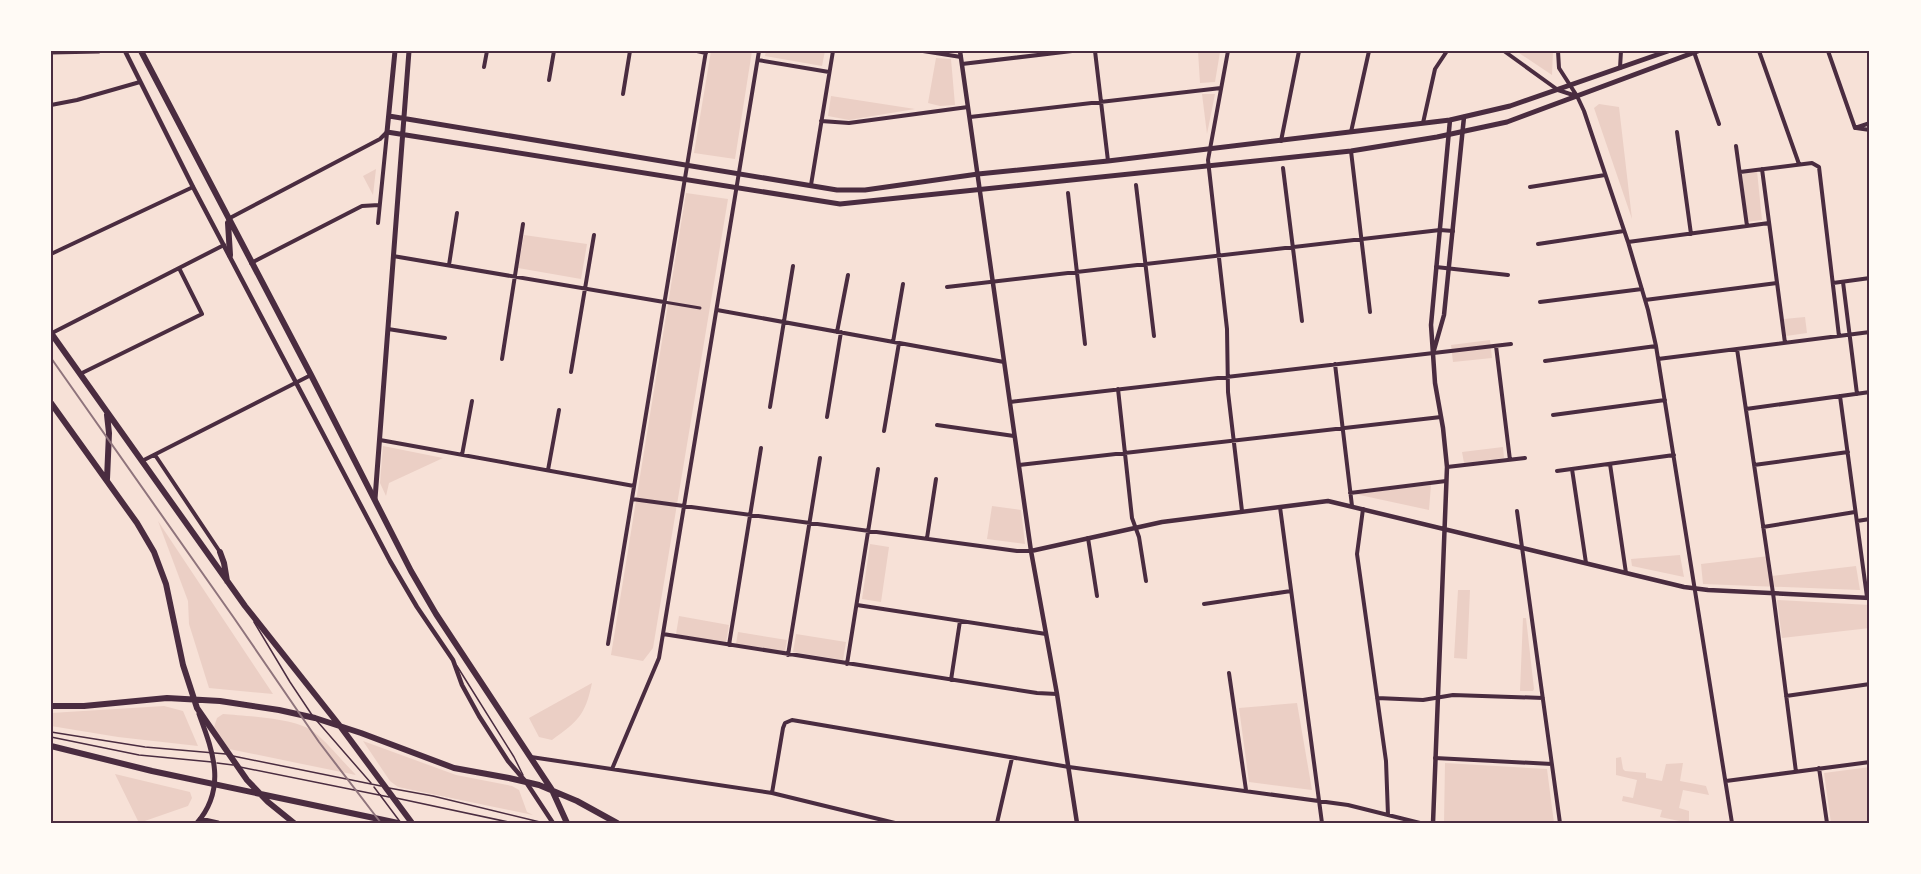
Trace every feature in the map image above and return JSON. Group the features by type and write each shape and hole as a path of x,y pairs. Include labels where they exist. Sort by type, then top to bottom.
{"main road":[{"path":"51,52 99,51"},
{"path":"141,51 423,592 552,790 567,823"},
{"path":"395,51 387,132 840,204 1351,151 1449,134 1520,118 1696,52"},
{"path":"375,499 409,51"},
{"path":"389,116 739,174 858,191 978,174 1108,161 1450,120 1510,106 1668,51"},
{"path":"228,219 230,255"},
{"path":"51,333 245,606 340,726 412,823"},
{"path":"51,403 144,534 158,561 170,597 180,653 215,763 214,785 199,821 218,823"},
{"path":"106,411 109,433 108,482"},
{"path":"220,552 227,581"},
{"path":"51,706 84,706 167,698 238,703 315,718 454,768 526,782 552,790 617,823"},
{"path":"197,708 236,766 260,794 294,823"},
{"path":"51,746 214,785 400,823"}],"street":[{"path":"125,51 193,187 390,561 417,607 453,660 479,716 553,823"},
{"path":"484,68 487,51"},
{"path":"549,80 554,51"},
{"path":"623,94 630,51"},
{"path":"608,645 706,52 697,51"},
{"path":"612,769 654,672 663,634 759,51"},
{"path":"811,185 833,51"},
{"path":"923,51 961,54 1031,551 1047,634 1077,823"},
{"path":"1020,51 1020,57"},
{"path":"962,64 1072,51"},
{"path":"1095,51 1108,161"},
{"path":"1228,51 1209,149 1209,166 1228,337 1228,376 1242,511"},
{"path":"1281,141 1299,51"},
{"path":"1350,133 1369,51"},
{"path":"1423,123 1435,69 1447,51"},
{"path":"1504,51 1558,90 1577,96"},
{"path":"1558,51 1559,69 1577,96 1628,242 1656,346 1732,823"},
{"path":"1620,68 1621,51"},
{"path":"1759,51 1799,164"},
{"path":"1828,51 1855,128"},
{"path":"1696,52 1719,124"},
{"path":"758,60 829,72"},
{"path":"51,105 140,82"},
{"path":"970,117 1221,88"},
{"path":"821,121 849,123 968,107"},
{"path":"1433,353 1444,315 1464,117"},
{"path":"1432,823 1447,467 1435,383 1431,325 1450,120"},
{"path":"1855,128 1870,123"},
{"path":"1855,128 1870,130"},
{"path":"228,219 380,139 387,132"},
{"path":"378,223 387,132"},
{"path":"1677,132 1691,234"},
{"path":"1736,146 1748,226"},
{"path":"1351,151 1370,312"},
{"path":"1740,172 1799,164 1817,165 1839,336"},
{"path":"1283,168 1302,321"},
{"path":"1762,169 1785,343"},
{"path":"1530,187 1605,175"},
{"path":"1445,184 1458,186"},
{"path":"1136,185 1154,336"},
{"path":"51,254 193,187"},
{"path":"1068,193 1085,344"},
{"path":"251,263 362,206 380,205"},
{"path":"449,265 457,213"},
{"path":"1628,242 1769,223"},
{"path":"502,359 523,224"},
{"path":"947,287 1440,230 1453,231"},
{"path":"1538,244 1624,231"},
{"path":"571,372 594,235"},
{"path":"51,333 225,245"},
{"path":"393,256 700,308"},
{"path":"770,407 794,266"},
{"path":"1436,267 1508,275"},
{"path":"80,374 202,314 179,268"},
{"path":"827,417 848,275"},
{"path":"1833,283 1870,279"},
{"path":"1843,282 1857,394"},
{"path":"1645,300 1777,283"},
{"path":"893,342 903,284"},
{"path":"1540,302 1642,290"},
{"path":"717,310 1004,362"},
{"path":"387,329 445,338"},
{"path":"1658,359 1870,332"},
{"path":"884,431 899,343"},
{"path":"1010,402 1511,344"},
{"path":"1496,346 1510,460"},
{"path":"1545,361 1656,346"},
{"path":"1737,349 1773,593 1796,771"},
{"path":"1335,364 1352,506"},
{"path":"142,462 311,375"},
{"path":"1118,389 1132,519 1146,581"},
{"path":"1746,409 1870,392"},
{"path":"632,499 1017,551 1031,551 1135,527 1319,501 1363,508 1695,589 1868,598 1840,396"},
{"path":"1553,415 1665,400"},
{"path":"462,455 472,401"},
{"path":"548,470 559,410"},
{"path":"1019,465 1441,417"},
{"path":"938,425 1014,436"},
{"path":"379,440 634,486"},
{"path":"729,645 762,448"},
{"path":"1754,465 1848,452"},
{"path":"154,455 220,552"},
{"path":"1557,471 1674,455"},
{"path":"788,655 820,458"},
{"path":"1447,467 1525,458"},
{"path":"1610,464 1626,573"},
{"path":"847,664 878,469"},
{"path":"1572,469 1586,563"},
{"path":"927,538 936,479"},
{"path":"1350,493 1446,481"},
{"path":"1280,506 1322,823"},
{"path":"1363,508 1357,554 1387,776 1388,815"},
{"path":"1517,511 1560,823"},
{"path":"1763,527 1856,512"},
{"path":"1857,521 1870,519"},
{"path":"1088,538 1097,596"},
{"path":"1204,604 1291,591"},
{"path":"857,605 1047,634"},
{"path":"951,680 960,621"},
{"path":"663,634 951,680 1057,694"},
{"path":"1229,674 1246,790"},
{"path":"1786,696 1870,684"},
{"path":"1377,698 1423,700 1453,695 1543,698"},
{"path":"772,793 783,728 787,722 795,721 1069,767 1348,805 1420,823"},
{"path":"531,757 772,793 883,822 895,823"},
{"path":"997,823 1012,758"},
{"path":"1435,758 1552,764"},
{"path":"1726,781 1870,762"},
{"path":"1819,768 1827,823"},
{"path":"1398,817 1398,823"}],"lane":[{"path":"245,606 290,682 315,718 381,796 400,823"},
{"path":"453,660 514,757 526,782"},
{"path":"51,732 154,748 213,752 444,798 544,823"},
{"path":"51,737 139,755 236,766 513,823"}],"shaded area":[{"path":"711,51 752,51 735,159 694,153"},
{"path":"766,51 825,51 822,66 765,56"},
{"path":"1198,51 1220,52 1215,82 1200,83"},
{"path":"1516,51 1553,51 1552,75"},
{"path":"936,58 951,59 955,105 940,106 928,103"},
{"path":"1202,94 1215,94 1207,134"},
{"path":"831,96 915,109 849,120 828,116"},
{"path":"1599,104 1619,107 1632,219 1594,108"},
{"path":"376,169 373,195 363,176"},
{"path":"1757,171 1762,220 1747,222 1742,173"},
{"path":"686,193 728,199 653,648 643,661 611,655"},
{"path":"524,235 587,244 581,279 518,268"},
{"path":"1805,317 1807,333 1786,336 1784,319"},
{"path":"1490,340 1492,358 1453,362 1451,345"},
{"path":"383,446 443,458 389,483 386,496 380,483"},
{"path":"1503,447 1504,458 1464,463 1462,452"},
{"path":"1431,485 1429,510 1355,494"},
{"path":"992,506 1021,510 1025,544 987,539"},
{"path":"158,521 273,694 209,688 189,624 188,601"},
{"path":"870,544 889,547 881,602 862,599"},
{"path":"1680,555 1684,577 1632,566 1631,559"},
{"path":"1769,556 1772,576 1856,566 1860,590 1703,584 1701,564"},
{"path":"1458,590 1470,590 1467,659 1454,658"},
{"path":"1777,600 1870,605 1870,628 1782,638"},
{"path":"679,616 729,625 726,643 676,634"},
{"path":"1523,618 1526,618 1533,691 1520,691"},
{"path":"738,632 787,640 785,652 736,644"},
{"path":"796,634 846,642 843,660 793,652"},
{"path":"592,683 579,717 552,740 539,737 529,718"},
{"path":"1297,703 1312,790 1249,782 1239,708"},
{"path":"164,706 183,711 198,746 118,737 51,726 51,713"},
{"path":"223,714 270,718 306,727 325,742 356,775 229,749 214,727 217,718"},
{"path":"363,741 456,775 512,786 519,790 527,812 533,815 398,787 390,781"},
{"path":"1621,757 1625,771 1646,773 1646,778 1662,781 1666,764 1683,763 1680,781 1706,786 1709,795 1683,790 1679,808 1689,811 1689,823 1660,817 1662,810 1622,801 1623,796 1633,798 1637,780 1616,775 1616,758"},
{"path":"1445,763 1547,769 1554,823 1444,823"},
{"path":"1870,767 1870,823 1831,823 1824,773"},
{"path":"115,774 190,792 192,798 188,806 139,823"}],"railway":[{"path":"51,358 319,742 381,823"}]}
